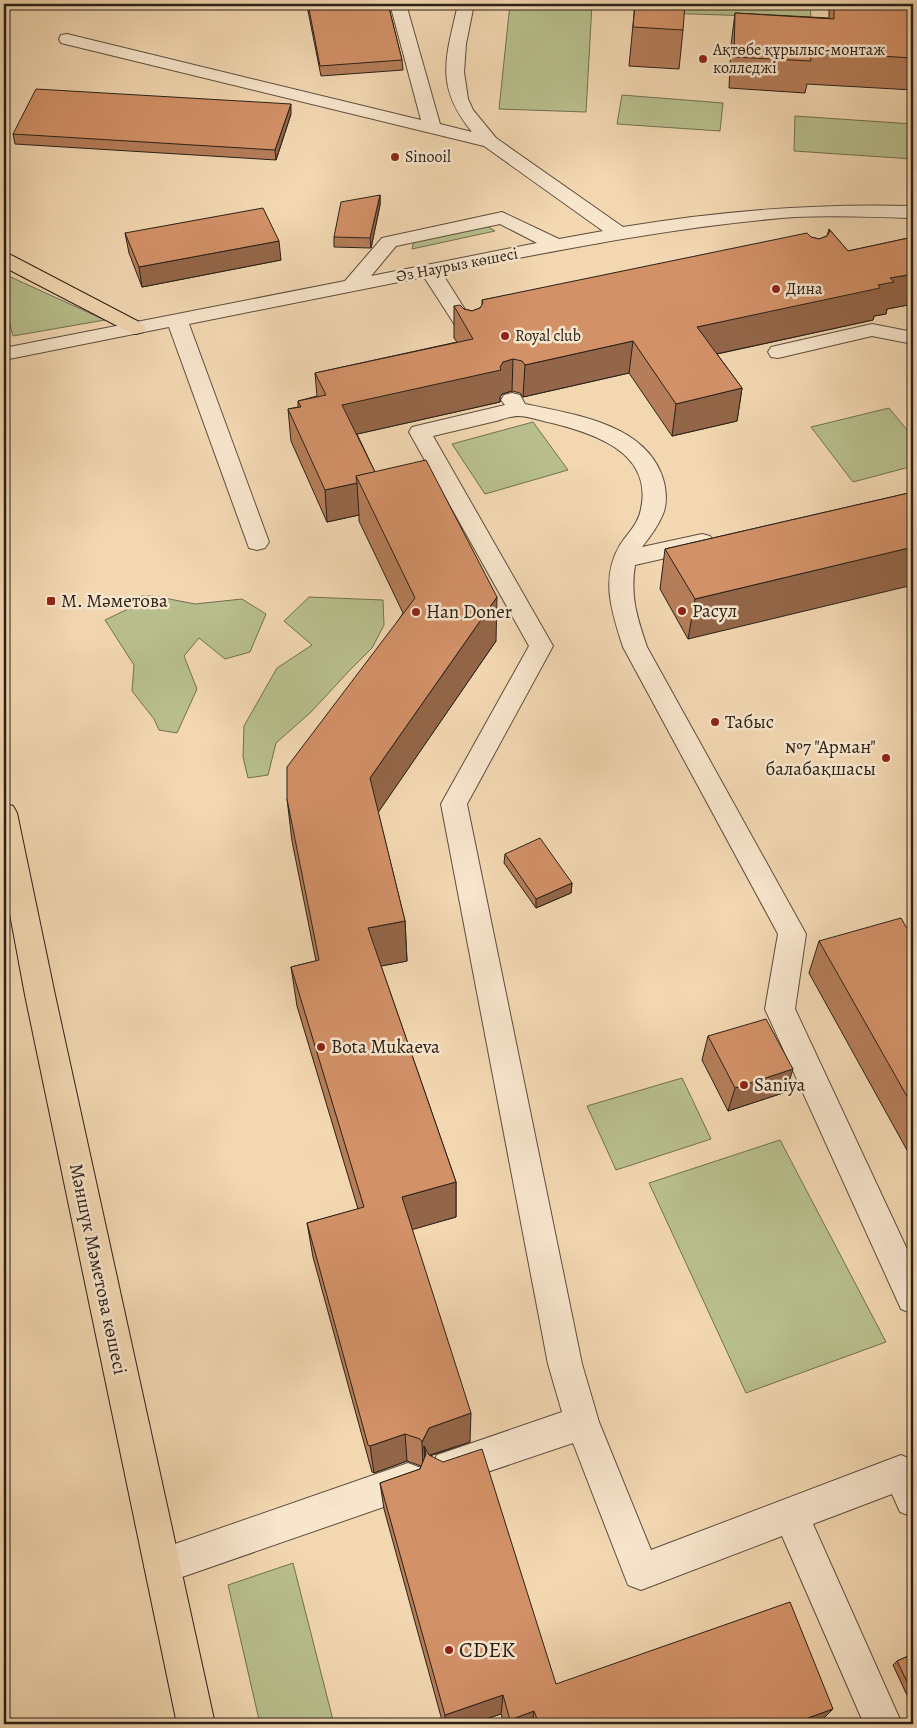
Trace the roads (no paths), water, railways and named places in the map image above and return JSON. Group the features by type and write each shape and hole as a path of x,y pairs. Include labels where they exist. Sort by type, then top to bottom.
{"main road":[{"path":"4,259 136,328"},
{"name":"Мәншүк Мәметова көшесі","path":"4,813 42,1005 196,1724"}],"street":[{"path":"398,4 432,128"},
{"path":"466,4 455,75 458,94 465,110 490,142 619,233"},
{"path":"67,39 490,142"},
{"name":"Әз Наурыз көшесі","path":"4,354 619,233 744,214 831,210 913,212"},
{"path":"776,212 790,232"},
{"path":"352,285 389,242 502,218 556,245"},
{"path":"430,270 471,335"},
{"path":"177,320 257,542"},
{"path":"778,352 868,326 913,338"},
{"path":"909,1480 790,1514 642,1572 582,1422 565,1364 454,804 541,646 420,432 515,404 594,426 621,440 645,462 656,481 653,510 624,559 620,598 634,647 792,934 780,1009 913,1298"},
{"path":"624,559 721,537"},
{"path":"443,1469 582,1422"},
{"path":"162,1566 408,1481"},
{"path":"790,1514 883,1724"}],"place":[{"name":"Ақтөбе құрылыс-монтаж колледжі","path":"703,59"},
{"name":"Sinooil","path":"395,157"},
{"name":"Дина","path":"776,289"},
{"name":"Royal club","path":"505,336"},
{"name":"М. Мәметова","path":"51,601"},
{"name":"Расул","path":"682,611"},
{"name":"Han Doner","path":"416,612"},
{"name":"Табыс","path":"715,722"},
{"name":"№7 \"Арман\" балабақшасы","path":"886,758"},
{"name":"Bota Mukaeva","path":"321,1047"},
{"name":"Saniya","path":"744,1085"},
{"name":"CDEK","path":"449,1650"}]}
